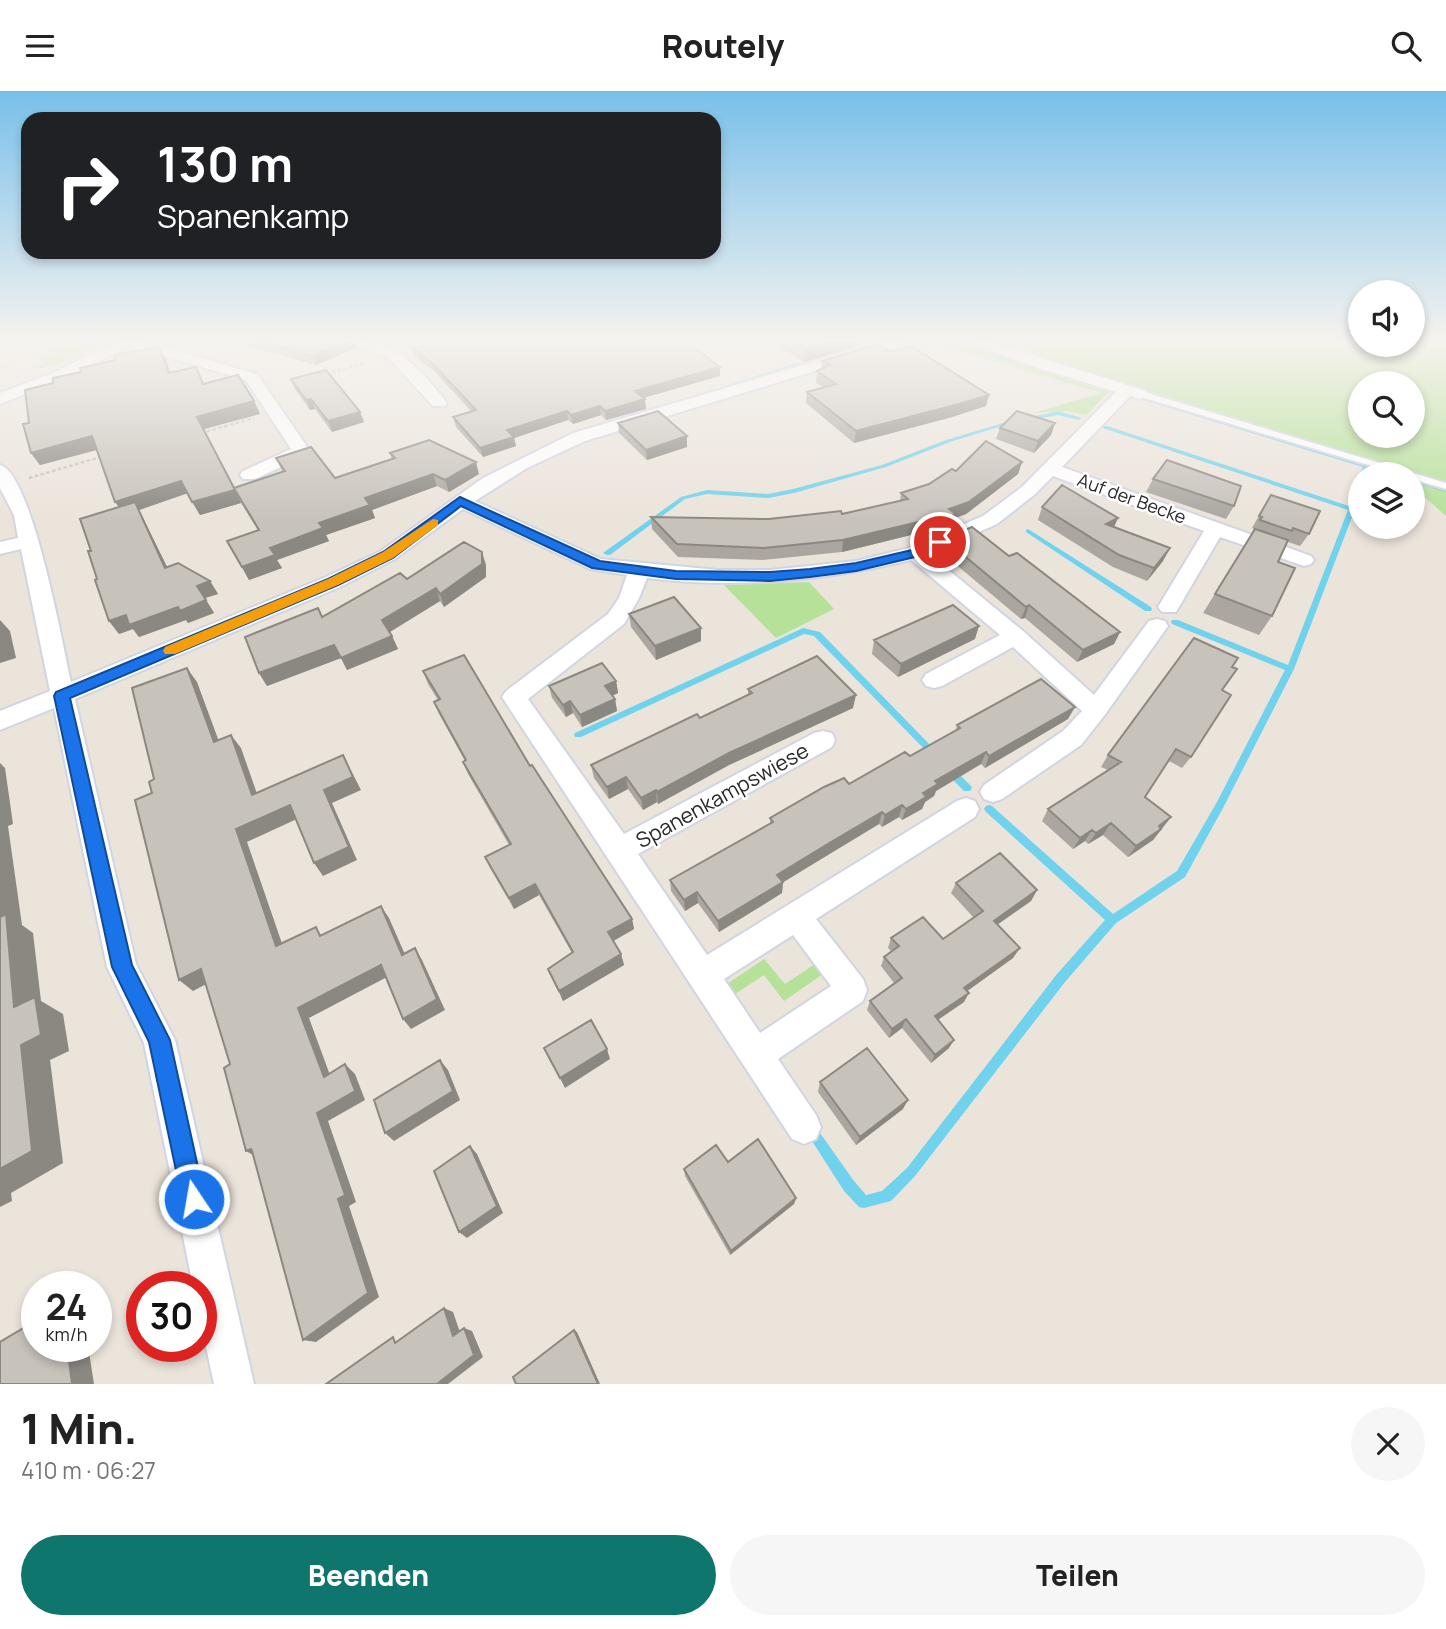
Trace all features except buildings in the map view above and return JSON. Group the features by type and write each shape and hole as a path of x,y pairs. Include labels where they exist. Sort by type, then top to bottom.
{"street":[{"path":"249,475 301,451 268,401"},
{"path":"0,721 333,582 388,555 460,501 522,464 579,437 698,401"},
{"path":"460,501 597,565 718,577 770,577 856,567 915,553 990,520 1028,491 1049,468 1124,401"},
{"name":"Auf der Becke","path":"1049,468 1304,560"},
{"path":"3,477 23,515 30,541 57,661 61,696 122,967 159,1040 234,1384"},
{"name":"Auf der Becke","path":"993,792 1072,739 1163,617 1215,529"},
{"path":"0,548 30,541"},
{"path":"915,553 1015,636 1096,710"},
{"name":"Spanenkampswiese","path":"639,571 629,598 616,619 514,697 620,850 804,1127"},
{"path":"934,680 1015,636"},
{"name":"Spanenkampswiese","path":"620,850 823,740"},
{"path":"703,975 966,809"},
{"path":"755,1055 852,990 796,916"}],"lane":[{"path":"1165,401 1367,462"},
{"path":"1425,480 1446,486"}],"path":[{"path":"198,434 275,412"},
{"path":"3,477 113,453"}],"green space":[{"path":"1073,401 1100,401 1086,415 1066,411 1033,413"},
{"path":"1182,401 1348,401 1348,448 1425,448 1425,401 1446,401 1446,516 1425,497 1425,462 1380,462"},
{"path":"809,582 834,609 776,638 724,585"},
{"path":"764,959 785,984 815,964 823,974 784,1001 764,975 732,996 724,986"}],"waterway":[{"path":"1153,401 1354,462"},
{"path":"1026,419 1058,413 1079,418"},
{"path":"607,553 683,498 707,492 768,496 794,491 884,466 948,441 1012,422"},
{"path":"1105,427 1348,508"},
{"path":"1425,484 1446,490"},
{"path":"1290,669 1348,518"},
{"path":"1028,531 1148,609"},
{"path":"1175,622 1290,669"},
{"path":"578,735 803,631 817,634 933,753"},
{"path":"1112,920 1181,874 1290,669"},
{"path":"950,771 967,788"},
{"path":"989,809 1112,920"},
{"path":"816,1137 849,1186 864,1202 886,1196 911,1172 1061,978 1112,920"}],"slow traffic":[{"path":"170,651 333,582 388,555 433,523"}],"route":[{"path":"194,1199 159,1040 122,967 61,696 333,582 388,555 460,501 597,565 676,575 770,577 810,573 856,567 915,553 940,542"}]}
